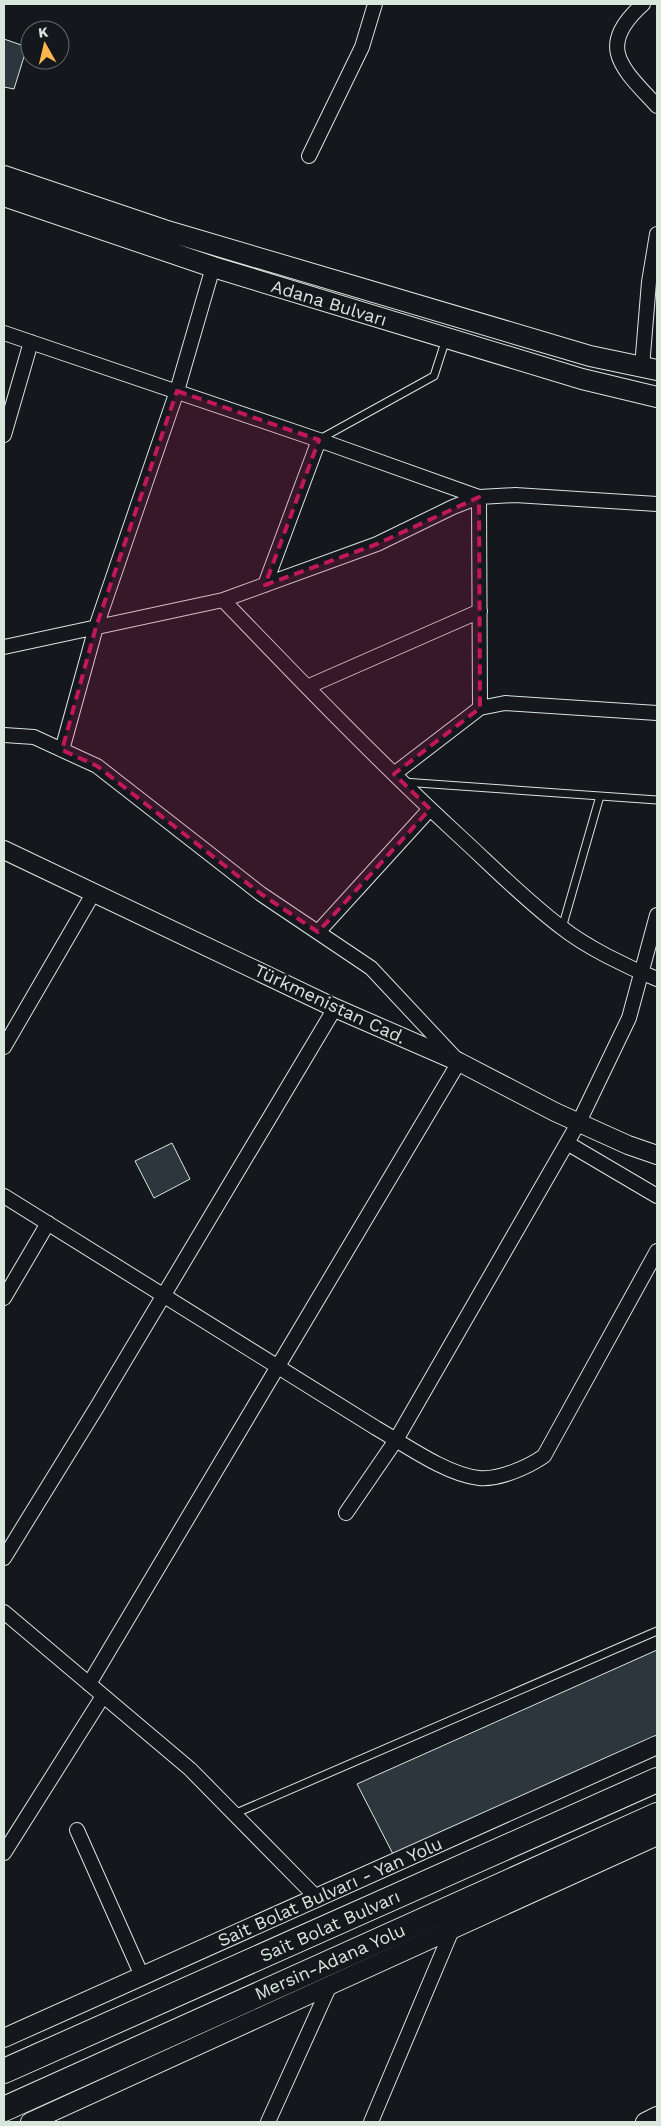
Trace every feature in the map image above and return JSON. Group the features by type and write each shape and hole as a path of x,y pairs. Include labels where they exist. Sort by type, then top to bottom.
{"highway":[{"name":"Sait Bolat Bulvarı","path":"4,2071 657,1780"},
{"name":"Mersin-Adana Yolu","path":"4,2109 657,1815"}],"main road":[{"name":"Adana Bulvarı","path":"4,176 164,230 590,356 650,369"},
{"name":"Adana Bulvarı","path":"4,196 213,267 446,339 582,379 657,397"}],"street":[{"path":"308,156 362,47 375,4"},
{"path":"643,4 626,19 616,40 619,59 630,77 657,106"},
{"path":"650,369 653,295 649,282 657,234"},
{"path":"62,750 96,627 177,391 213,267"},
{"path":"4,333 319,440 479,497"},
{"path":"4,435 31,342"},
{"path":"265,584 319,440"},
{"path":"4,647 223,600 377,544 453,507 479,497 515,495 657,504"},
{"path":"479,497 480,708"},
{"path":"223,600 307,687 430,809 562,928 641,973 657,979"},
{"path":"307,687 480,611"},
{"path":"398,778 480,708 505,703 657,713"},
{"path":"4,734 34,737 97,766 261,894 372,968 459,1062 279,1368 89,1684"},
{"path":"318,932 430,809"},
{"name":"Türkmenistan Cad.","path":"4,850 335,1008 459,1062 628,1145 657,1155"},
{"path":"4,1047 94,892"},
{"path":"346,1513 396,1440 579,1122 629,1018 657,915"},
{"path":"4,1558 164,1296 335,1008"},
{"path":"567,1143 657,1196"},
{"path":"4,1196 396,1440 466,1476 482,1479 525,1469 544,1456 657,1251"},
{"path":"4,1298 48,1223"},
{"path":"4,1612 190,1769 317,1898"},
{"path":"4,1853 103,1696"},
{"name":"Sait Bolat Bulvarı - Yan Yolu","path":"4,2038 657,1745"},
{"path":"77,1830 142,1976"},
{"path":"30,2122 657,1836"},
{"path":"371,2122 452,1930"},
{"path":"268,2122 330,1985"},
{"path":"645,2122 657,2116"}],"lane":[{"path":"319,440 434,376 446,339"},
{"path":"398,778 657,800"},
{"path":"562,928 600,796"},
{"path":"234,1814 657,1631"}],"highlighted area":[{"path":"177,391 319,440 265,585 377,544 479,497 480,708 394,774 430,809 318,932 261,894 97,766 62,750 96,627"}],"building":[{"path":"4,39 20,45 20,70 14,89 4,87"},
{"path":"172,1143 190,1179 154,1198 135,1161"},
{"path":"657,1650 657,1736 394,1856 357,1784"}]}
